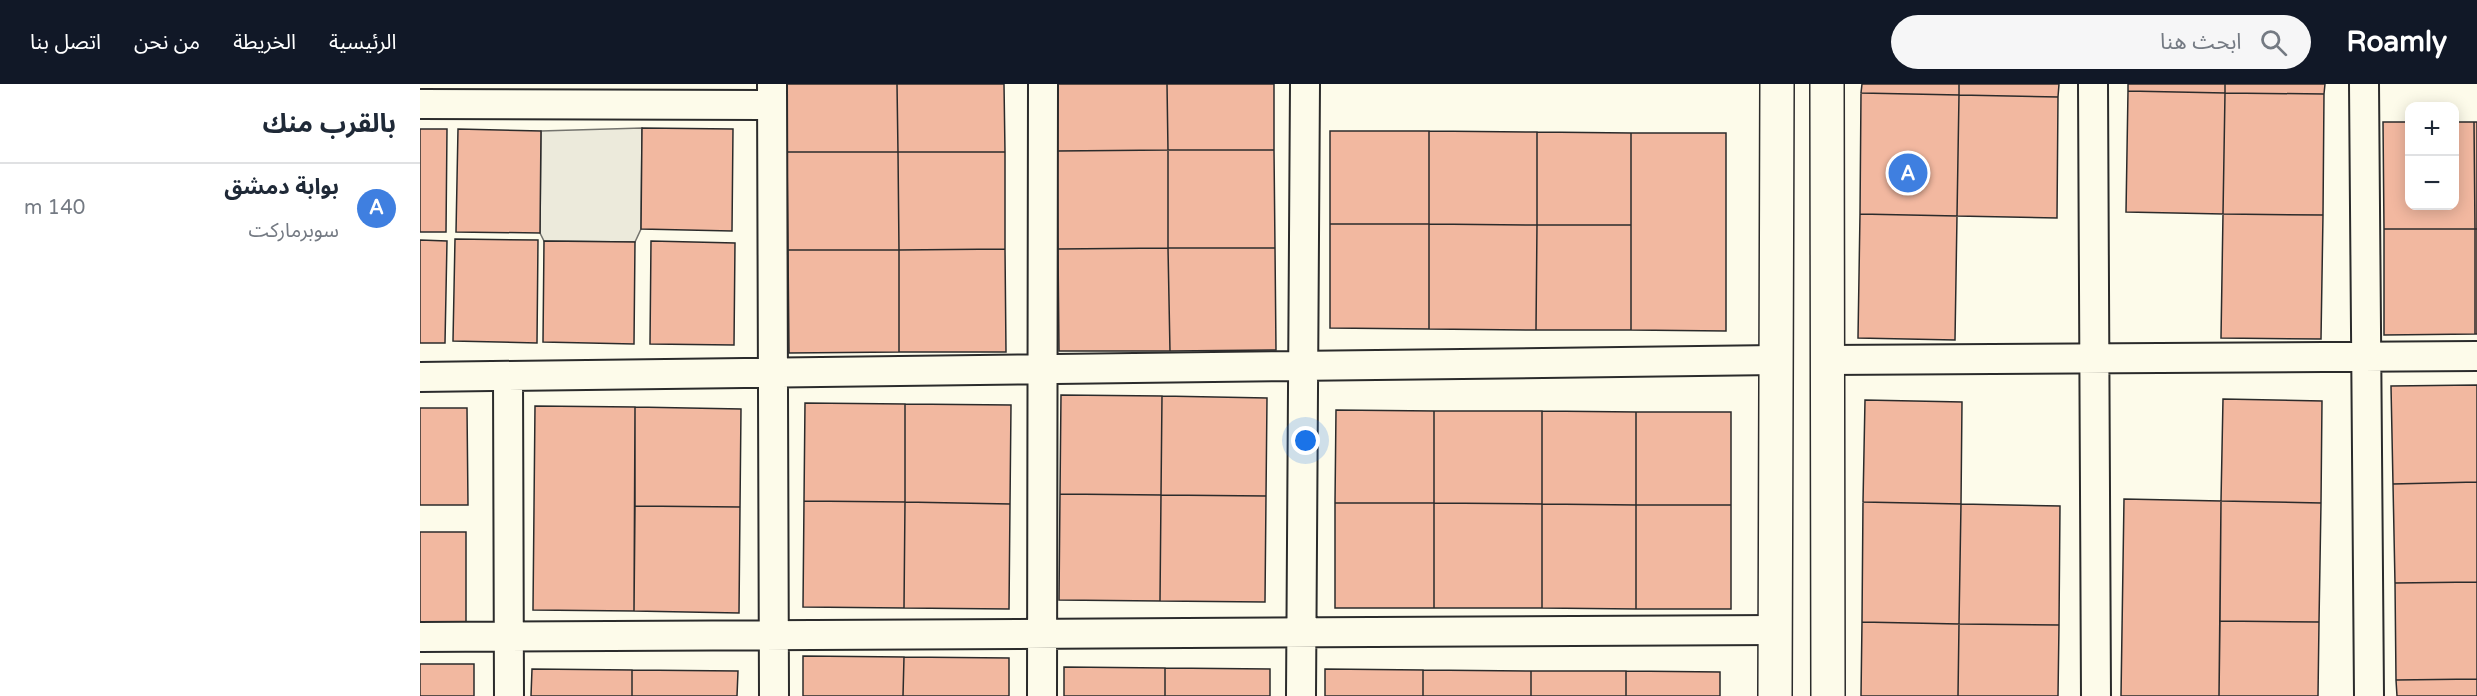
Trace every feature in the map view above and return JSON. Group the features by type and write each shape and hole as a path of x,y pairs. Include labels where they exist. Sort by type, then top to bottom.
{"street":[{"path":"1042,696 1043,84"},
{"path":"1301,696 1305,84"},
{"path":"1774,696 1777,84"},
{"path":"1827,84 1828,696"},
{"path":"2093,84 2096,696"},
{"path":"2364,84 2369,696"},
{"path":"420,104 772,94 774,696"},
{"path":"1827,360 2477,356"},
{"path":"420,377 1776,360"},
{"path":"508,376 509,696"},
{"path":"420,637 1775,630"}],"shaded area":[{"path":"642,128 641,229 635,242 544,241 540,233 541,131"}],"building":[{"path":"787,84 897,84 898,152 787,152"},
{"path":"897,84 1004,84 1005,152 898,152"},
{"path":"1057,84 1167,84 1168,150 1057,151"},
{"path":"1167,84 1274,84 1274,150 1168,150"},
{"path":"1862,84 1959,84 1959,95 1861,93"},
{"path":"1959,84 2059,84 2058,97 1959,95"},
{"path":"2128,84 2225,84 2225,93 2128,91"},
{"path":"2225,84 2325,84 2324,94 2225,93"},
{"path":"2128,91 2225,93 2223,214 2126,212"},
{"path":"1861,93 1959,95 1957,216 1860,214"},
{"path":"2225,93 2324,94 2323,215 2223,214"},
{"path":"1959,95 2058,97 2057,218 1957,216"},
{"path":"2383,122 2405,122 2405,210 2459,210 2459,122 2474,122 2475,229 2384,229"},
{"path":"2474,122 2477,122 2477,229 2475,229"},
{"path":"642,128 733,129 732,231 641,229"},
{"path":"420,129 447,129 446,232 420,232"},
{"path":"458,129 541,131 540,233 456,232"},
{"path":"1330,131 1429,131 1429,224 1330,224"},
{"path":"1429,131 1537,132 1537,225 1429,224"},
{"path":"1537,132 1631,133 1631,225 1537,225"},
{"path":"1631,133 1726,133 1726,331 1631,330"},
{"path":"1168,150 1168,248 1058,249 1057,151"},
{"path":"1168,150 1274,150 1275,248 1168,248"},
{"path":"787,152 898,152 899,250 788,250"},
{"path":"898,152 1005,152 1005,249 899,250"},
{"path":"1860,214 1957,216 1955,340 1858,338"},
{"path":"2223,214 2323,215 2321,339 2221,338"},
{"path":"1330,224 1429,224 1429,329 1330,328"},
{"path":"1429,224 1537,225 1536,330 1429,329"},
{"path":"1537,225 1631,225 1631,330 1536,330"},
{"path":"2384,229 2475,229 2475,334 2384,335"},
{"path":"2475,229 2477,229 2477,334 2475,334"},
{"path":"455,239 538,240 537,343 453,341"},
{"path":"420,240 447,241 445,343 420,343"},
{"path":"544,241 635,242 634,344 543,342"},
{"path":"651,241 735,243 734,345 650,344"},
{"path":"1168,248 1170,351 1059,351 1058,249"},
{"path":"1168,248 1275,248 1276,350 1170,351"},
{"path":"1005,249 1006,352 899,352 899,250"},
{"path":"788,250 899,250 899,352 789,353"},
{"path":"2477,385 2477,482 2393,484 2391,386"},
{"path":"1061,395 1162,396 1161,495 1060,494"},
{"path":"1162,396 1267,398 1266,496 1161,495"},
{"path":"2223,399 2322,401 2321,503 2221,501"},
{"path":"1865,400 1962,402 1961,504 1863,502"},
{"path":"805,403 905,404 905,502 804,501"},
{"path":"905,404 1011,405 1010,504 905,502"},
{"path":"535,406 635,407 634,611 533,610"},
{"path":"635,407 741,409 740,507 635,506"},
{"path":"420,408 467,408 468,505 420,505"},
{"path":"1336,410 1434,411 1434,503 1335,503"},
{"path":"1434,411 1542,411 1542,504 1434,503"},
{"path":"1542,411 1636,412 1636,505 1542,504"},
{"path":"1636,412 1731,412 1731,505 1636,505"},
{"path":"2477,482 2477,582 2395,583 2393,484"},
{"path":"1060,494 1161,495 1160,601 1059,600"},
{"path":"1161,495 1266,496 1265,602 1160,601"},
{"path":"2124,499 2221,501 2219,696 2121,696"},
{"path":"804,501 905,502 904,608 803,607"},
{"path":"2221,501 2321,503 2319,622 2220,621"},
{"path":"905,502 1010,504 1009,609 904,608"},
{"path":"1863,502 1961,504 1959,624 1862,622"},
{"path":"1335,503 1434,503 1434,608 1335,608"},
{"path":"1434,503 1542,504 1542,608 1434,608"},
{"path":"1542,504 1636,505 1636,609 1542,608"},
{"path":"1961,504 2060,506 2059,625 1959,624"},
{"path":"1636,505 1731,505 1731,609 1636,609"},
{"path":"635,506 740,507 739,613 634,611"},
{"path":"420,532 466,532 466,628 420,628"},
{"path":"2477,582 2477,679 2396,680 2395,583"},
{"path":"2220,621 2319,622 2318,696 2219,696"},
{"path":"1862,622 1959,624 1958,696 1861,696"},
{"path":"1959,624 2059,625 2058,696 1958,696"},
{"path":"803,656 904,657 903,696 803,696"},
{"path":"904,657 1009,658 1009,696 903,696"},
{"path":"420,664 474,664 474,696 420,696"},
{"path":"1064,667 1165,668 1165,696 1064,696"},
{"path":"1165,668 1270,669 1270,696 1165,696"},
{"path":"532,669 632,670 632,696 531,696"},
{"path":"1325,669 1423,670 1423,696 1325,696"},
{"path":"632,670 738,671 737,696 632,696"},
{"path":"1423,670 1531,671 1531,696 1423,696"},
{"path":"1531,671 1626,671 1626,696 1531,696"},
{"path":"1626,671 1720,672 1720,696 1626,696"},
{"path":"2477,679 2477,696 2397,696 2396,680"}],"place":[{"name":"بوابة دمشق","path":"1908,173"}]}
